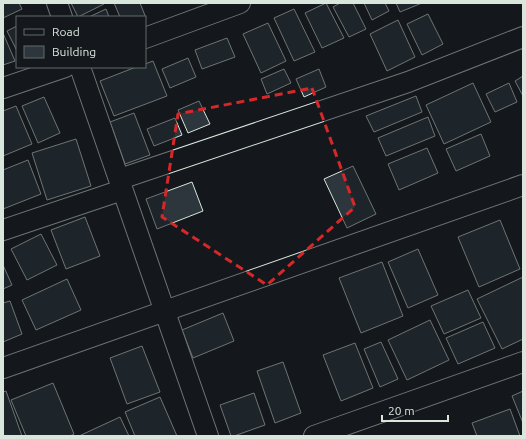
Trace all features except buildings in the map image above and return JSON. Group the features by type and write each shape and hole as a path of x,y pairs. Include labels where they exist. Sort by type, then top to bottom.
{"street":[{"path":"58,3 62,16"},
{"path":"146,38 240,3"},
{"path":"3,230 121,185 408,82 523,37"},
{"path":"3,88 62,68"},
{"path":"80,68 208,436"},
{"path":"3,368 523,185"},
{"path":"314,436 523,362"}],"highlighted area":[{"path":"312,88 355,207 267,285 162,217 178,114"}]}
